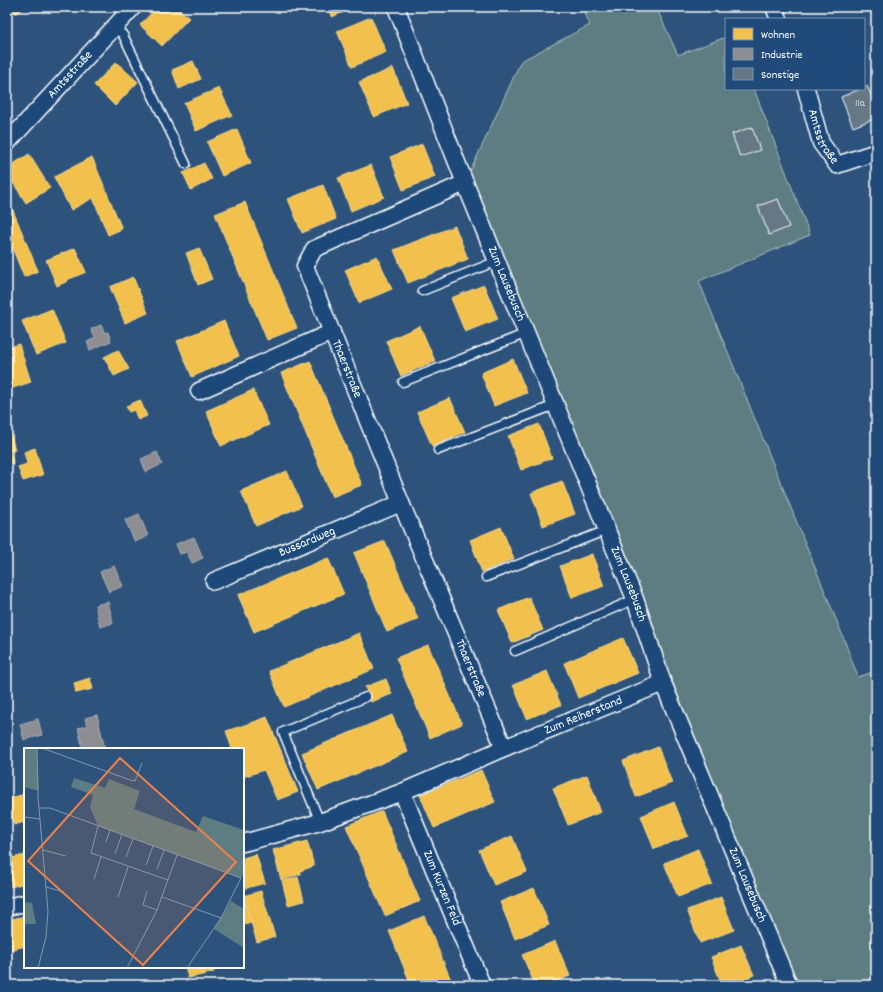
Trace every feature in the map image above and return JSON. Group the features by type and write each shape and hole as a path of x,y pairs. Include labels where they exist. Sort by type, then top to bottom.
{"street":[{"name":"Amtsstraße","path":"7,143 133,7"},
{"path":"396,7 466,183"},
{"path":"774,7 779,18"},
{"name":"Amtsstraße","path":"806,90 821,143 837,165 876,152"},
{"name":"Zum Lausebusch","path":"466,183 635,599 663,683 789,985"},
{"name":"Thaerstraße","path":"466,183 314,249 305,266 401,502 504,748"},
{"name":"Thaerstraße","path":"199,390 332,332"},
{"name":"Bussardweg","path":"214,581 401,502"},
{"name":"Zum Reiherstand","path":"504,748 663,683"},
{"path":"244,843 320,822 402,792 504,748"},
{"name":"Zum Kurzen Feld","path":"402,792 482,985"},
{"path":"7,907 24,902"}],"lane":[{"path":"115,27 123,35 186,164"},
{"path":"422,291 497,261"},
{"path":"403,382 527,333"},
{"path":"438,450 555,405"},
{"path":"486,577 607,530"},
{"path":"515,651 635,599"},
{"path":"320,822 283,732 366,697"}],"green space":[{"path":"582,7 656,7 678,55 725,37 725,90 754,90 810,235 699,281 858,677 876,671 876,985 789,985 465,183 521,61 590,25"}],"building: Wohnen":[{"path":"11,7 25,7 16,14"},
{"path":"157,7 177,7 189,18 162,46 140,25"},
{"path":"327,7 355,7 332,17"},
{"path":"371,17 386,52 352,67 337,31"},
{"path":"193,61 201,79 179,89 172,70"},
{"path":"116,62 138,82 115,106 94,85"},
{"path":"393,68 407,103 374,117 359,82"},
{"path":"219,88 232,115 196,131 184,103"},
{"path":"237,129 251,163 222,176 207,142"},
{"path":"422,144 435,177 403,190 390,157"},
{"path":"29,154 50,188 26,203 7,173 7,168"},
{"path":"92,157 122,229 108,235 93,198 71,210 54,177"},
{"path":"204,163 212,179 191,190 183,173"},
{"path":"371,165 384,197 351,211 338,178"},
{"path":"323,185 336,219 302,233 288,199"},
{"path":"7,196 38,271 24,277 7,235"},
{"path":"245,202 297,328 267,340 215,214"},
{"path":"455,226 468,259 408,283 394,250"},
{"path":"75,248 86,272 57,286 46,260"},
{"path":"199,248 212,279 198,285 186,253"},
{"path":"377,256 392,289 359,303 345,270"},
{"path":"133,277 148,313 125,323 110,287"},
{"path":"484,285 498,319 465,332 451,298"},
{"path":"52,309 66,343 36,355 22,321"},
{"path":"224,321 239,356 192,377 177,341"},
{"path":"420,326 435,361 401,376 386,341"},
{"path":"19,344 31,382 7,390 7,348"},
{"path":"118,350 129,369 114,376 104,357"},
{"path":"513,359 527,393 494,406 481,373"},
{"path":"310,361 362,485 332,497 281,373"},
{"path":"253,390 269,425 221,446 206,411"},
{"path":"450,398 465,432 432,446 417,412"},
{"path":"140,400 147,416 138,420 134,410 129,412 126,406"},
{"path":"539,424 552,458 521,470 508,436"},
{"path":"10,432 15,450 10,452 13,463 7,465 7,433"},
{"path":"35,448 43,475 23,481 18,467 27,464 24,452"},
{"path":"287,471 302,506 256,526 241,491"},
{"path":"562,481 575,514 543,526 531,493"},
{"path":"501,527 514,559 482,572 470,540"},
{"path":"385,541 418,619 387,632 354,553"},
{"path":"592,554 604,586 572,598 560,566"},
{"path":"328,558 344,594 254,632 238,595"},
{"path":"529,597 543,630 512,643 498,610"},
{"path":"359,633 374,669 284,707 269,671"},
{"path":"623,638 638,673 578,698 564,663"},
{"path":"428,645 462,724 430,738 396,658"},
{"path":"547,671 561,705 527,719 513,685"},
{"path":"90,678 93,689 76,693 74,683"},
{"path":"386,679 392,694 371,702 365,687"},
{"path":"392,715 408,752 318,790 302,753"},
{"path":"267,717 298,792 277,800 264,770 244,777 244,748 232,748 226,731"},
{"path":"658,747 672,783 636,797 623,761"},
{"path":"481,770 495,802 434,828 420,795"},
{"path":"587,775 601,812 568,825 553,788"},
{"path":"24,794 24,822 14,825 7,799"},
{"path":"674,802 688,836 654,849 641,816"},
{"path":"382,811 420,901 385,916 346,826"},
{"path":"512,836 527,872 494,885 479,850"},
{"path":"307,841 314,866 300,871 301,874 281,880 273,850"},
{"path":"698,849 712,884 678,897 664,863"},
{"path":"256,854 265,883 244,889 244,858"},
{"path":"24,855 24,883 11,887 7,870 7,859"},
{"path":"298,877 304,901 288,905 282,881"},
{"path":"534,888 549,925 515,939 500,902"},
{"path":"261,891 275,937 257,942 244,896"},
{"path":"721,897 734,930 700,943 687,910"},
{"path":"244,900 251,923 244,925"},
{"path":"24,916 24,946 7,951 7,920"},
{"path":"424,916 453,985 411,985 389,931"},
{"path":"555,941 570,976 547,985 535,985 522,955"},
{"path":"741,945 754,975 729,985 722,985 711,957"},
{"path":"185,968 199,968 202,975 188,978"},
{"path":"199,968 213,968 214,972 202,975"}],"building: Industrie":[{"path":"101,325 105,333 108,332 111,341 90,350 87,342 95,338 91,329"},
{"path":"157,452 162,464 146,472 141,459"},
{"path":"139,514 148,536 135,542 125,520"},
{"path":"194,537 203,558 192,563 187,552 180,554 176,544"},
{"path":"114,566 123,586 109,592 100,572"},
{"path":"108,602 113,623 100,627 95,605"},
{"path":"97,715 105,748 83,748 78,728 87,726 85,718"},
{"path":"38,719 42,735 24,740 20,724"}],"building: Sonstige":[{"path":"867,86 873,99 876,98 876,118 853,127 841,97 858,90 865,90 865,87"},
{"path":"752,127 760,150 740,157 732,134"},
{"path":"778,199 789,227 769,235 758,206"}]}
